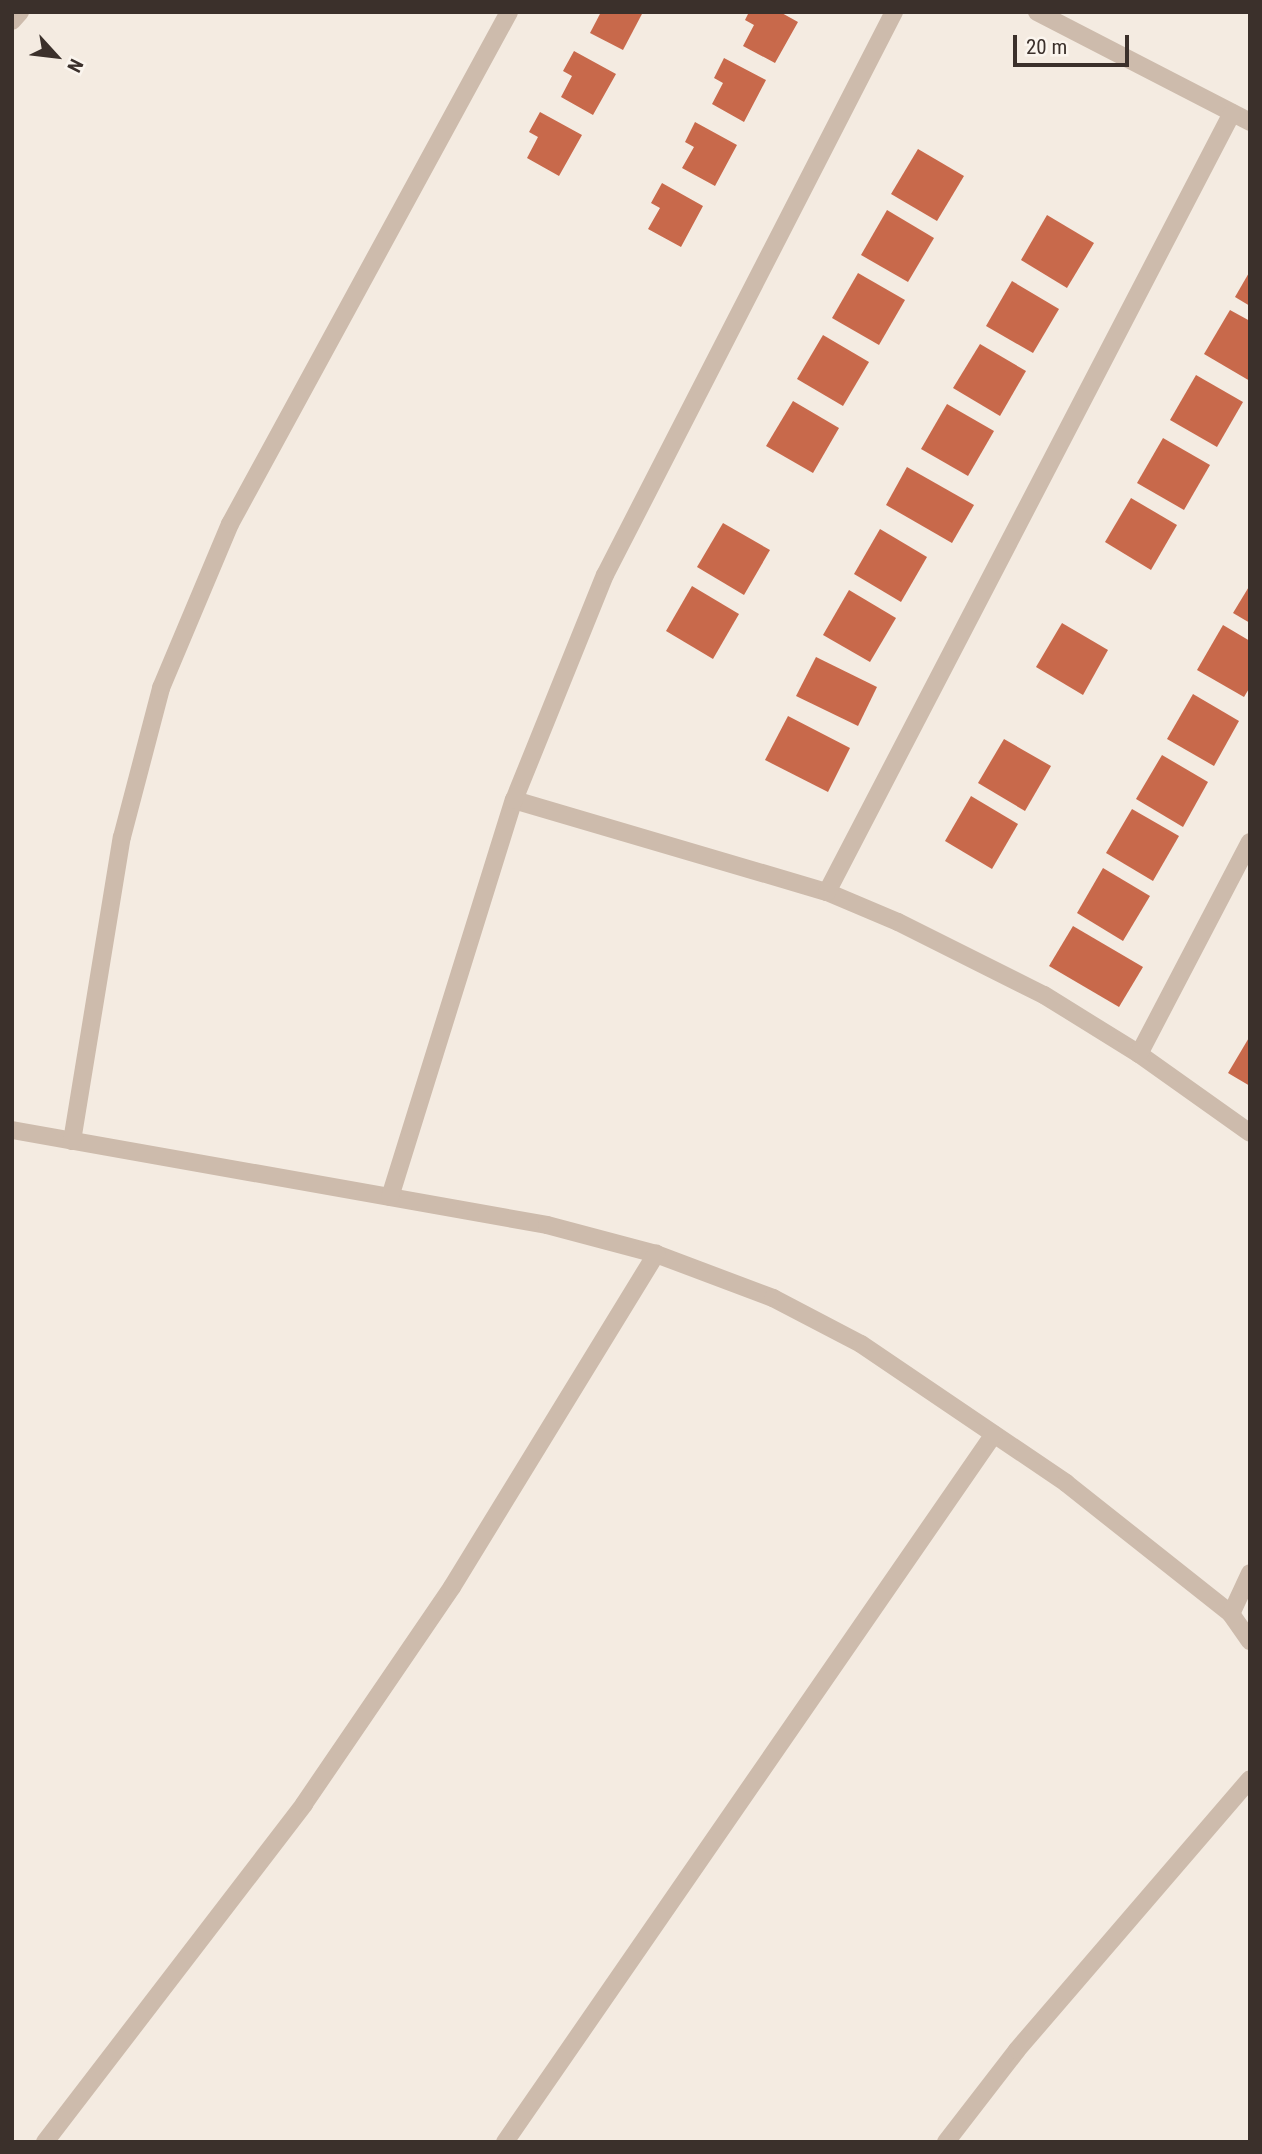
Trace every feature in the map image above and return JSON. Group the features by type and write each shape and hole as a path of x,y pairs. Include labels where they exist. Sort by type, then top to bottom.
{"street":[{"path":"12,21 20,12"},
{"path":"72,1141 122,837 161,688 230,524 509,12"},
{"path":"390,1197 514,800 605,575 894,12"},
{"path":"1037,12 1250,122"},
{"path":"827,892 1232,113"},
{"path":"514,800 827,892 1044,995 1139,1054 1250,1133"},
{"path":"1139,1054 1250,842"},
{"path":"12,1130 547,1225 656,1254 774,1298 861,1344 1143,1539 1231,1614 1250,1641"},
{"path":"45,2142 312,1793 452,1587 656,1254"},
{"path":"505,2142 994,1434"},
{"path":"1231,1614 1250,1573"},
{"path":"946,2142 1017,2050 1250,1779"}],"building":[{"path":"601,12 643,12 623,50 590,33"},
{"path":"749,12 780,12 798,22 775,63 743,46 754,25 745,20"},
{"path":"574,51 616,74 593,115 561,97 572,76 563,71"},
{"path":"724,58 766,80 744,122 712,104 723,83 714,78"},
{"path":"540,112 582,135 559,176 527,158 538,137 529,132"},
{"path":"695,122 737,145 715,186 682,168 694,147 685,142"},
{"path":"918,149 964,176 937,221 891,194"},
{"path":"662,183 703,206 681,247 648,229 660,208 651,203"},
{"path":"887,210 934,238 908,282 861,255"},
{"path":"1047,215 1094,243 1067,288 1021,260"},
{"path":"1250,271 1250,306 1235,297"},
{"path":"858,273 905,300 879,345 832,318"},
{"path":"1012,281 1059,309 1033,353 986,326"},
{"path":"1230,310 1250,321 1250,381 1204,354"},
{"path":"823,335 869,362 843,406 797,379"},
{"path":"980,344 1026,371 1000,416 953,388"},
{"path":"1196,375 1243,402 1217,447 1170,420"},
{"path":"793,401 839,428 813,473 766,446"},
{"path":"947,404 994,431 968,476 921,449"},
{"path":"1163,438 1210,465 1184,510 1137,483"},
{"path":"907,467 974,505 952,543 886,505"},
{"path":"1131,498 1177,525 1151,570 1105,542"},
{"path":"723,523 770,550 744,595 697,567"},
{"path":"880,529 927,557 901,602 854,574"},
{"path":"1250,585 1250,623 1233,613"},
{"path":"692,586 739,614 713,659 666,631"},
{"path":"849,590 896,618 870,662 823,635"},
{"path":"1062,623 1108,650 1083,695 1036,667"},
{"path":"1223,625 1250,641 1250,687 1244,697 1197,670"},
{"path":"816,657 877,687 858,726 796,696"},
{"path":"1193,694 1239,721 1214,766 1167,739"},
{"path":"788,716 850,748 828,792 765,760"},
{"path":"1004,739 1051,766 1025,811 978,783"},
{"path":"1162,755 1208,782 1183,827 1136,799"},
{"path":"971,796 1018,824 992,869 945,841"},
{"path":"1132,809 1179,836 1153,881 1106,853"},
{"path":"1103,868 1150,896 1123,941 1077,913"},
{"path":"1073,926 1143,967 1119,1007 1049,966"},
{"path":"1250,1036 1250,1086 1228,1073"}]}
